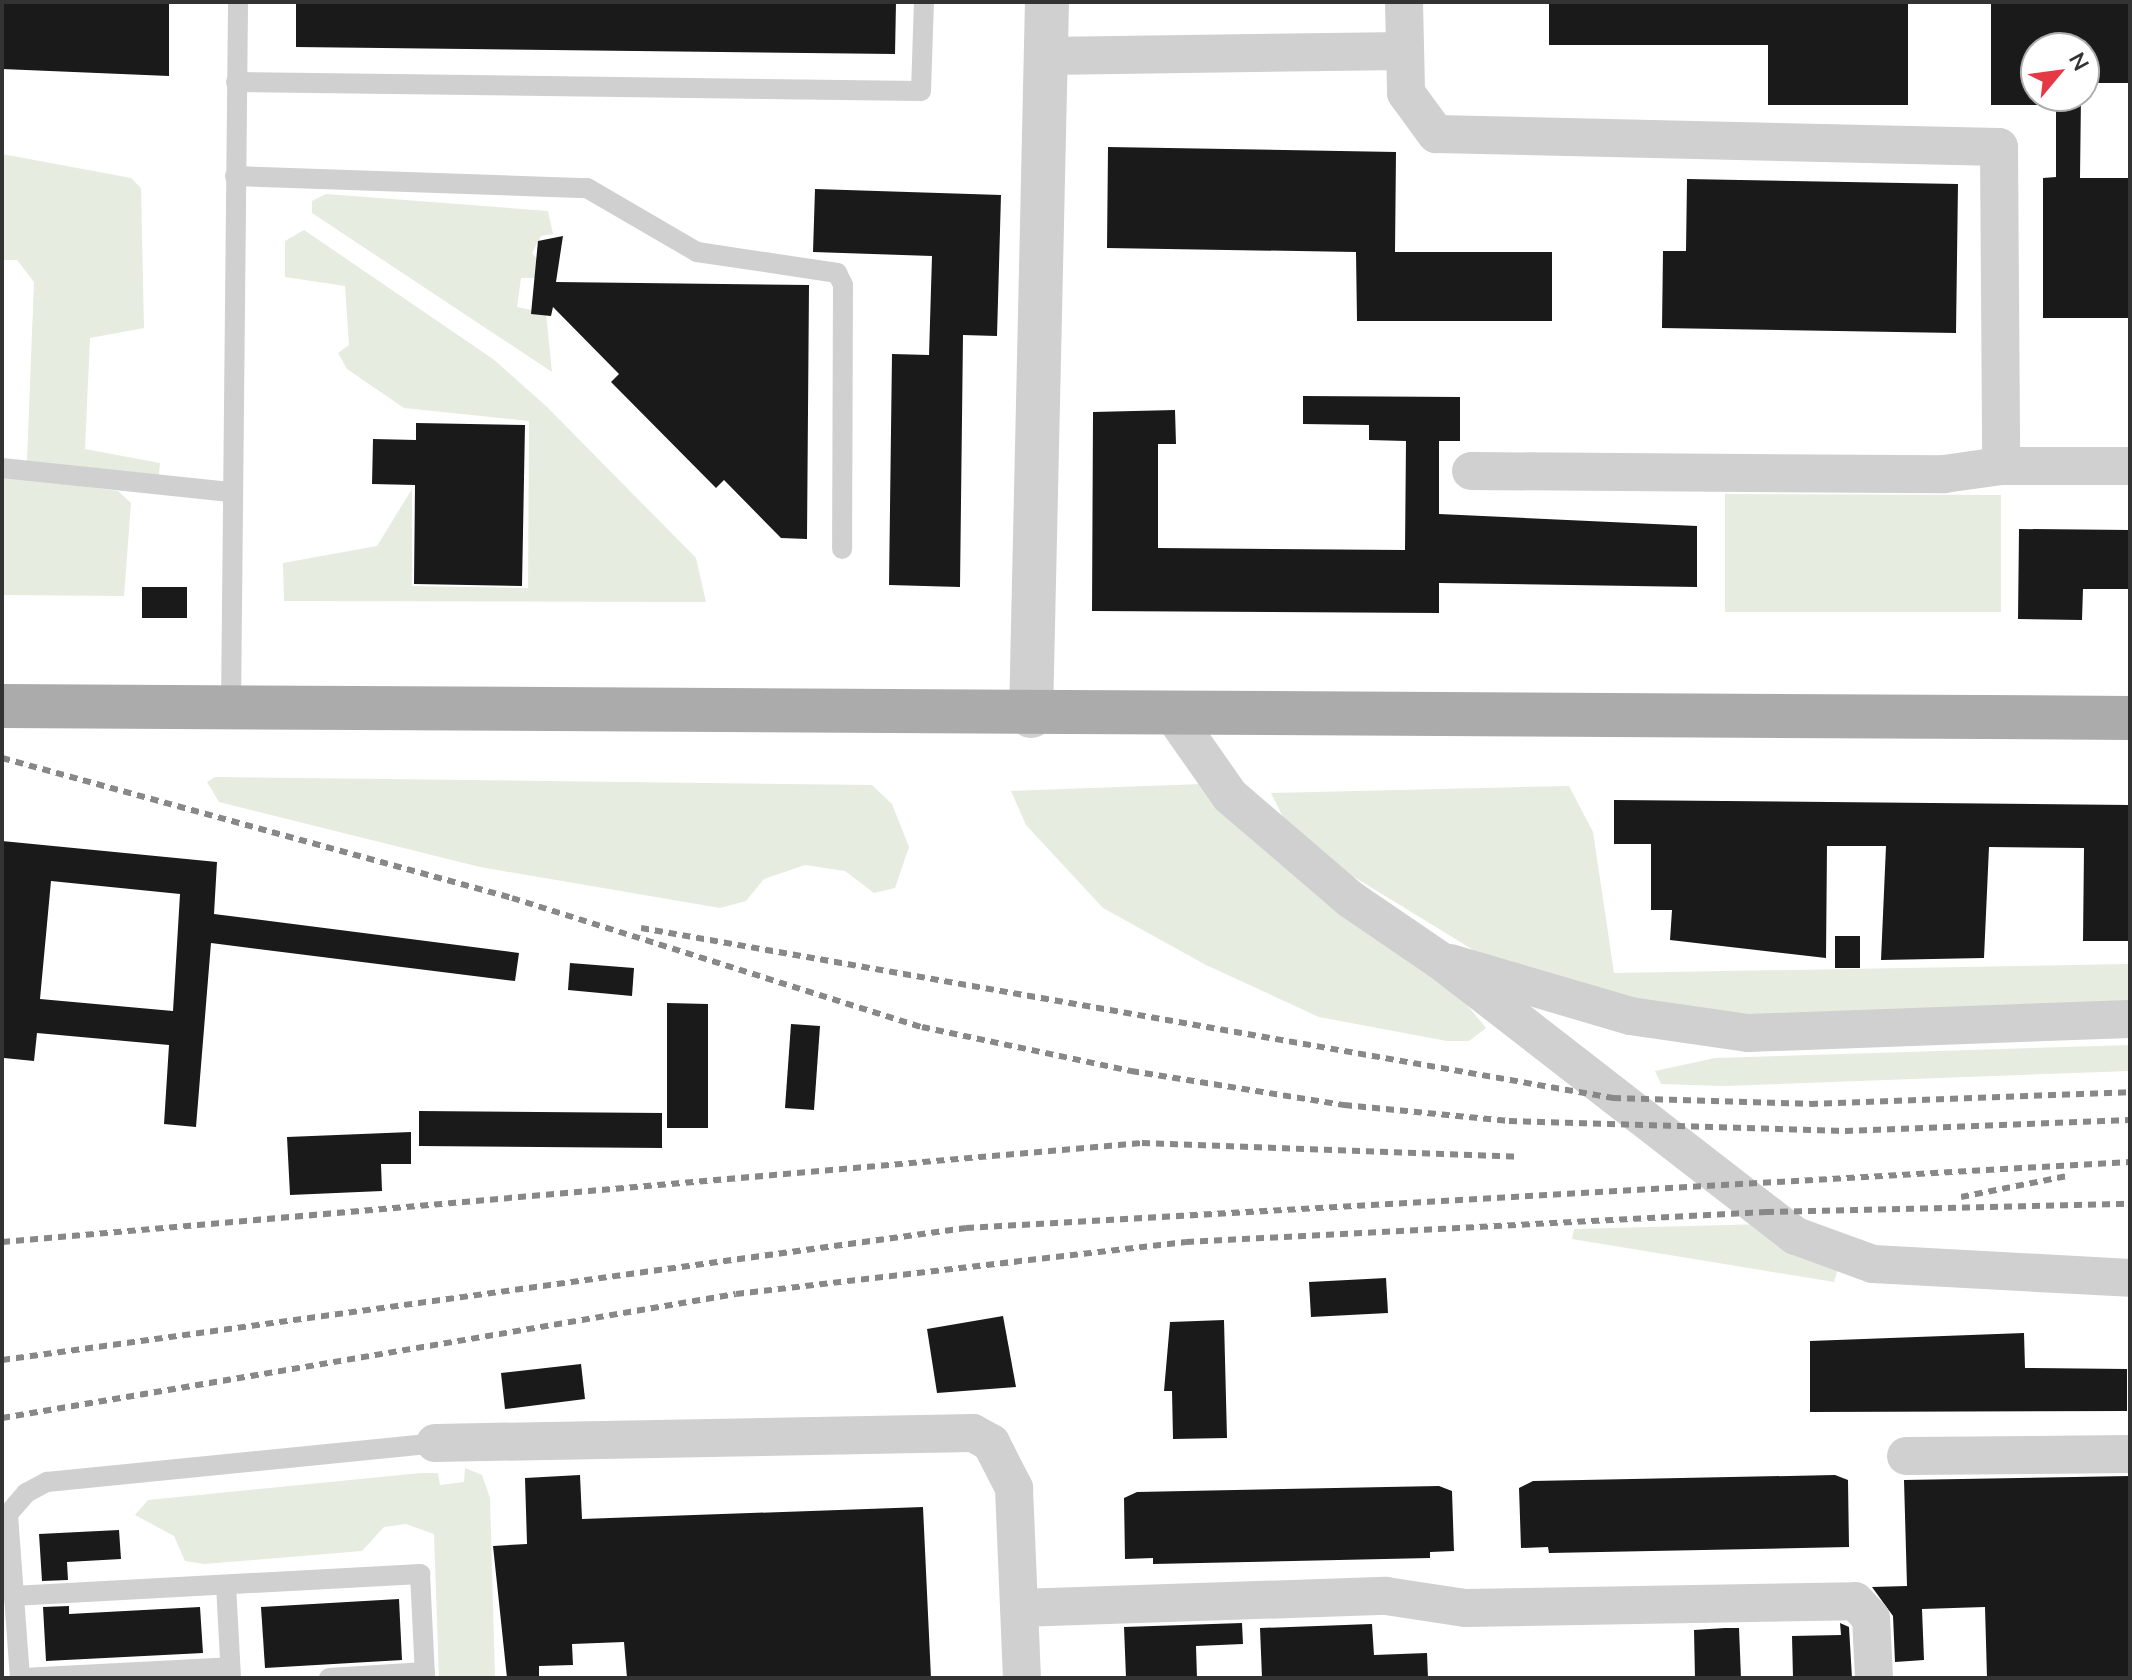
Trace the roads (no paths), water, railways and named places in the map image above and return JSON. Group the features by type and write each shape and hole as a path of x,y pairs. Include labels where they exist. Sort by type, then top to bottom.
{"main road":[{"path":"2,706 1031,716 2130,718"}],"street":[{"path":"1031,716 1047,2"},
{"path":"1404,2 1406,93 1436,134 1999,147 2001,466"},
{"path":"1046,56 1404,51"},
{"path":"1471,471 1944,474 2001,466 2130,466"},
{"path":"1174,716 1230,796 1350,899 1441,961 1796,1236 1873,1264 2130,1278"},
{"path":"1441,961 1630,1016 1702,1029 1803,1034 2130,1019"},
{"path":"435,1443 973,1433 991,1443 1014,1488 1022,1678"},
{"path":"1906,1456 2130,1454"},
{"path":"1019,1608 1386,1596 1465,1608 1855,1601 1871,1618 1874,1678"}],"lane":[{"path":"231,708 230,492 238,2"},
{"path":"236,82 921,91 924,2"},
{"path":"235,176 587,188 697,252 837,273 843,285 842,549"},
{"path":"2,468 230,492"},
{"path":"226,1585 231,1672 21,1678 8,1514 47,1482 435,1443"},
{"path":"13,1596 420,1574 425,1675 329,1678"}],"railway":[{"path":"2,758 512,898 922,1027 1131,1071 1344,1105 1509,1121 1845,1131 2130,1120"},
{"path":"641,928 1613,1098 1810,1104 2130,1092"},
{"path":"2,1242 1142,1143 1519,1157"},
{"path":"2,1360 966,1228 2130,1162"},
{"path":"1961,1197 2067,1176"},
{"path":"2,1418 736,1294 1186,1242 1766,1212 2130,1204"}]}
